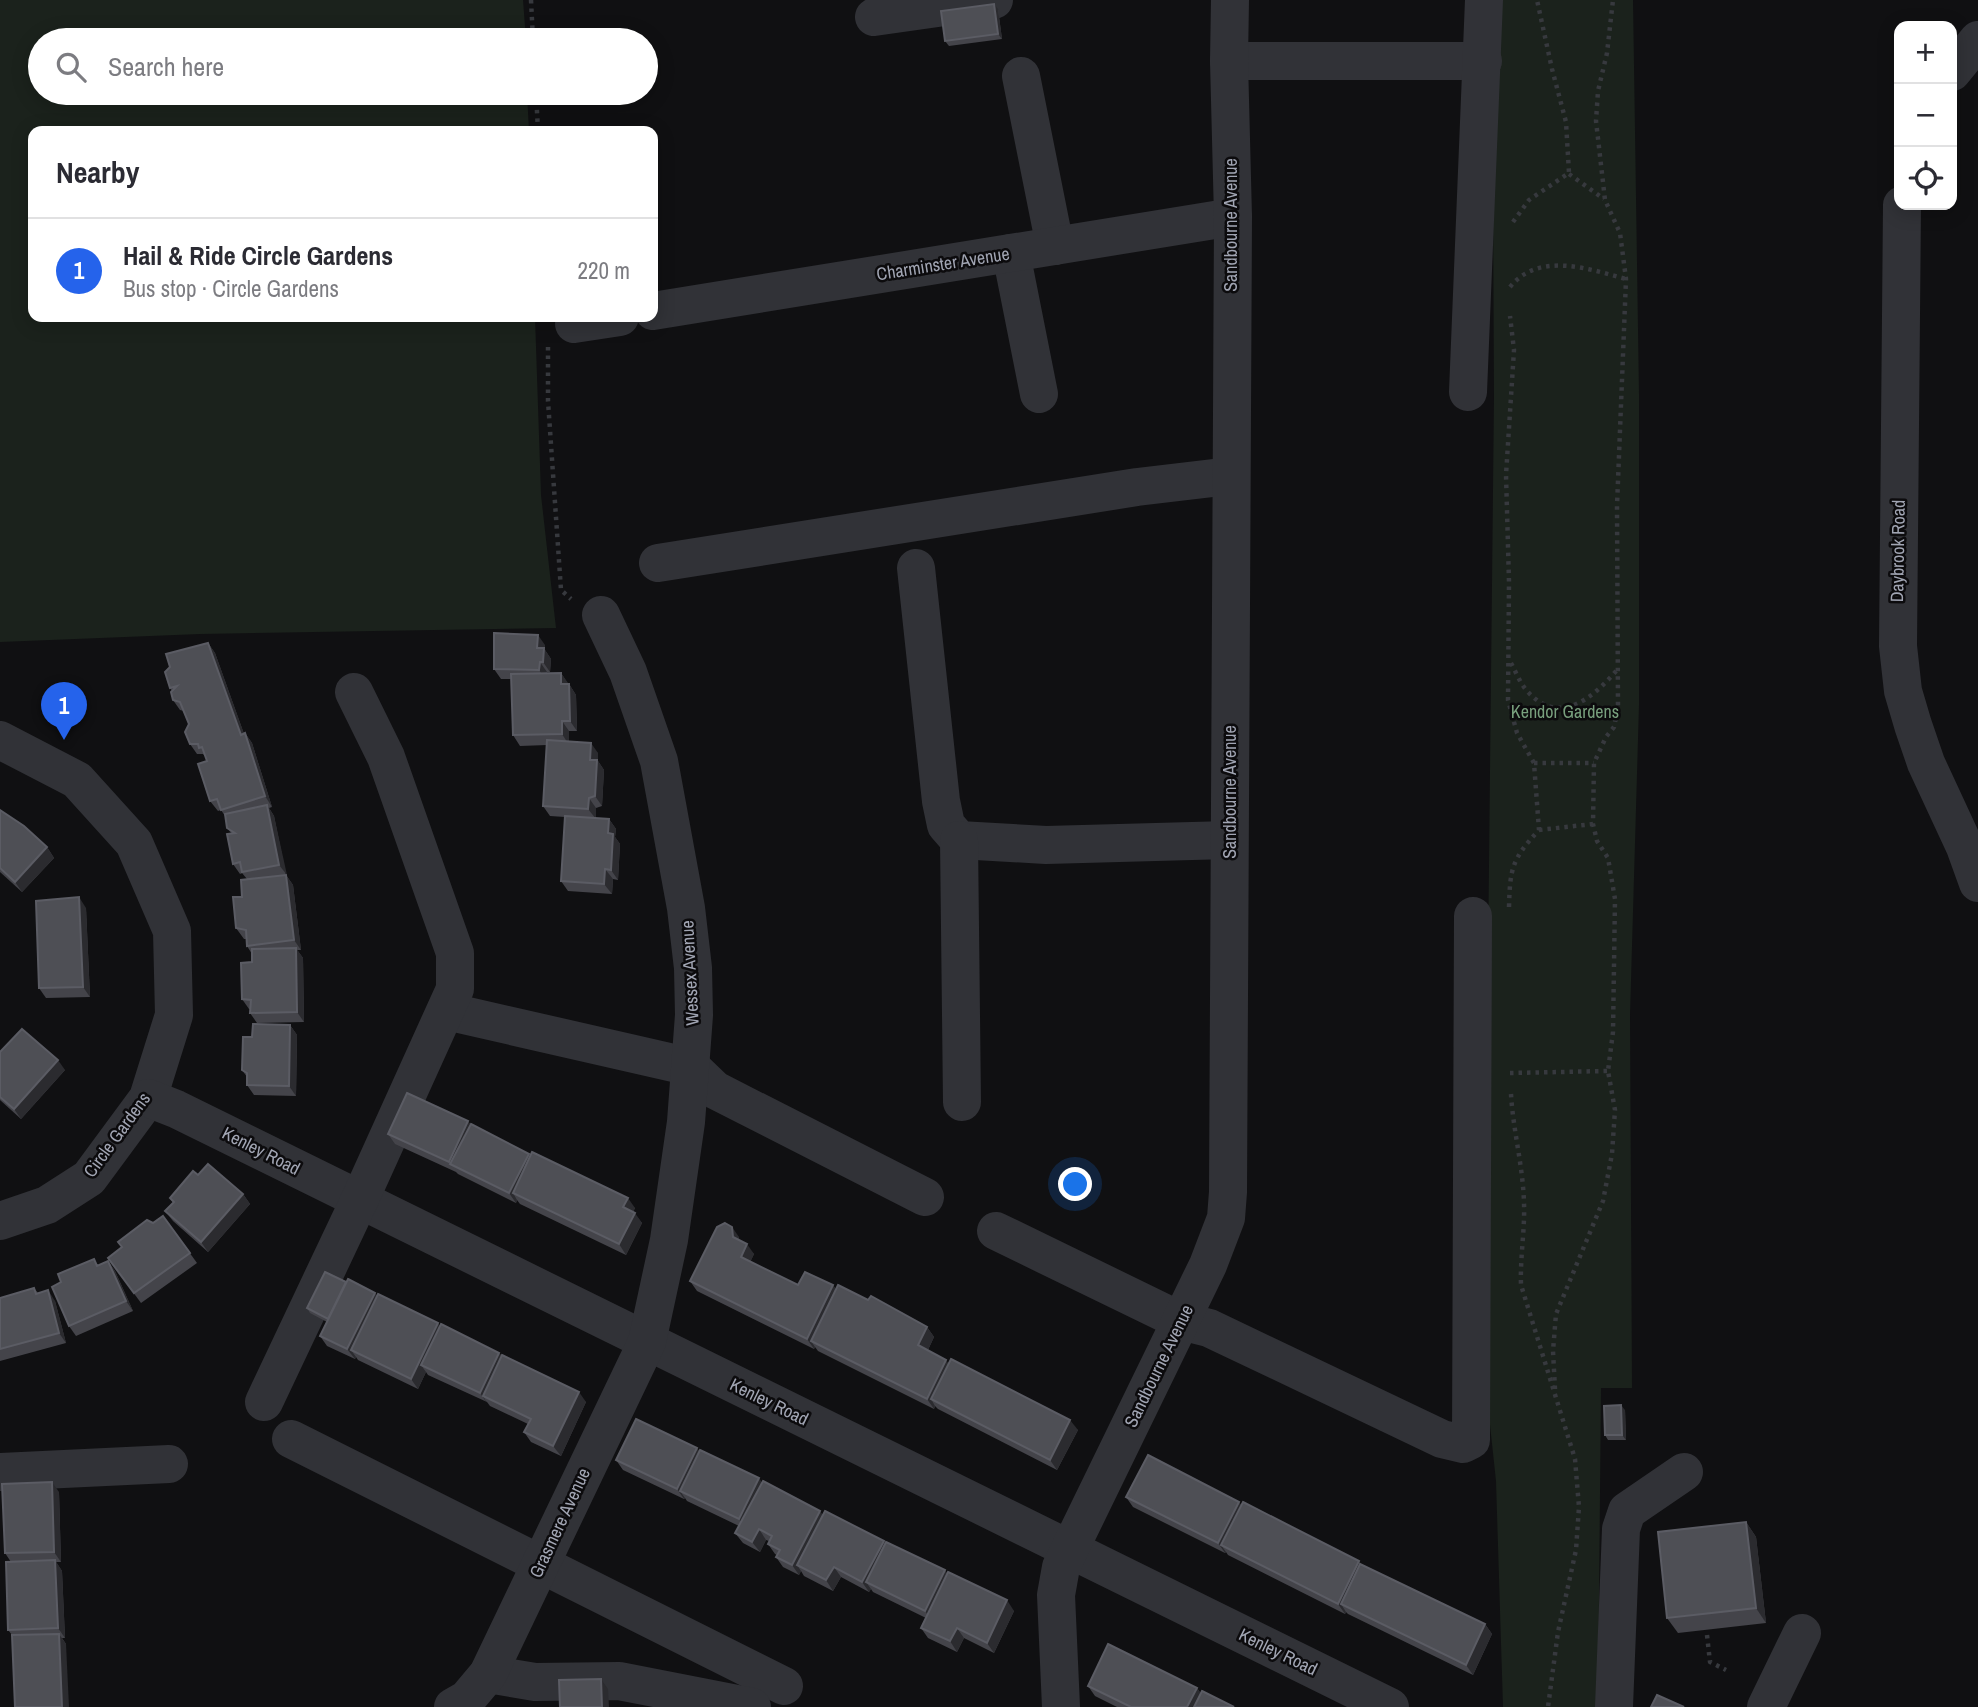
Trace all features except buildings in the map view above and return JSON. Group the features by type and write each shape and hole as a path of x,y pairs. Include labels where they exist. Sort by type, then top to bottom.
{"street":[{"path":"874,17 994,0"},
{"name":"Sandbourne Avenue","path":"1060,1707 1056,1595 1061,1567 1181,1321 1226,1218 1233,217 1230,0"},
{"path":"1468,392 1484,0"},
{"path":"1957,66 1978,40"},
{"path":"1229,61 1483,61"},
{"path":"1021,76 1055,246"},
{"name":"Daybrook Road","path":"1902,210 1898,646 1903,691 1926,763 1965,846 1978,883"},
{"name":"Charminster Avenue","path":"658,311 1233,217"},
{"path":"1011,253 1039,394"},
{"path":"561,333 602,322"},
{"path":"658,563 1137,487 1230,476"},
{"path":"916,568 941,800 946,825 959,840 962,1102"},
{"name":"Wessex Avenue","path":"587,607 628,673 659,761 686,908 693,968 691,1067 677,1192 646,1342"},
{"path":"264,1402 455,989 456,953 386,757 354,692"},
{"name":"Circle Gardens","path":"0,740 77,780 134,843 172,931 174,1015 148,1098 89,1178 47,1205 0,1221"},
{"path":"959,840 1046,845 1229,840"},
{"path":"996,1231 1181,1321 1209,1328 1442,1439 1463,1444 1471,1440 1491,916"},
{"path":"446,1011 691,1067 715,1090 925,1198"},
{"name":"Kenley Road","path":"148,1098 176,1109 360,1199 1373,1703"},
{"name":"Grasmere Avenue","path":"471,1697 540,1565 646,1342"},
{"path":"291,1439 784,1686"},
{"path":"0,1472 169,1464"},
{"path":"1614,1707 1620,1529 1627,1511 1684,1472"},
{"path":"1766,1707 1802,1633"},
{"path":"471,1697 535,1682 619,1681 752,1707"}],"path":[{"path":"531,0 532,28"},
{"path":"1537,0 1566,122 1569,173 1605,200"},
{"path":"1556,1396 1553,1351 1556,1314 1603,1201 1612,1154 1615,1110 1608,1070 1613,1032 1615,899 1608,858 1597,841 1593,824 1594,763 1606,737 1614,727 1618,708 1617,506 1626,279 1620,233 1605,200 1596,121 1598,91 1607,53 1613,0"},
{"path":"537,105 538,126"},
{"path":"1509,227 1529,200 1569,173"},
{"path":"1505,281 1506,291 1517,278 1536,269 1563,264 1626,279"},
{"path":"1509,315 1514,350 1506,475 1508,700 1517,733 1534,763 1539,831"},
{"path":"561,333 548,401 561,590 587,607"},
{"path":"1509,661 1525,689 1538,702 1561,709 1583,702 1601,688 1617,670"},
{"path":"1534,763 1594,763"},
{"path":"1491,916 1520,851 1539,831 1593,824"},
{"path":"1509,1060 1512,1117 1521,1165 1524,1205 1521,1285 1575,1459 1579,1507 1576,1550 1558,1632 1548,1707"},
{"path":"1510,1073 1608,1070"},
{"path":"1707,1636 1710,1662 1726,1670"}],"green space":[{"path":"0,0 523,0 525,28 28,28 28,105 528,105 529,126 28,126 28,322 535,322 541,495 556,628 200,634 0,642"},
{"name":"Kendor Gardens","path":"1497,0 1633,0 1639,394 1639,705 1630,1015 1632,1388 1601,1388 1598,1707 1503,1707 1496,1481 1490,1425 1488,958 1494,397 1493,191"}],"place":[{"name":"Hail & Ride Circle Gardens","path":"64,740"}]}
